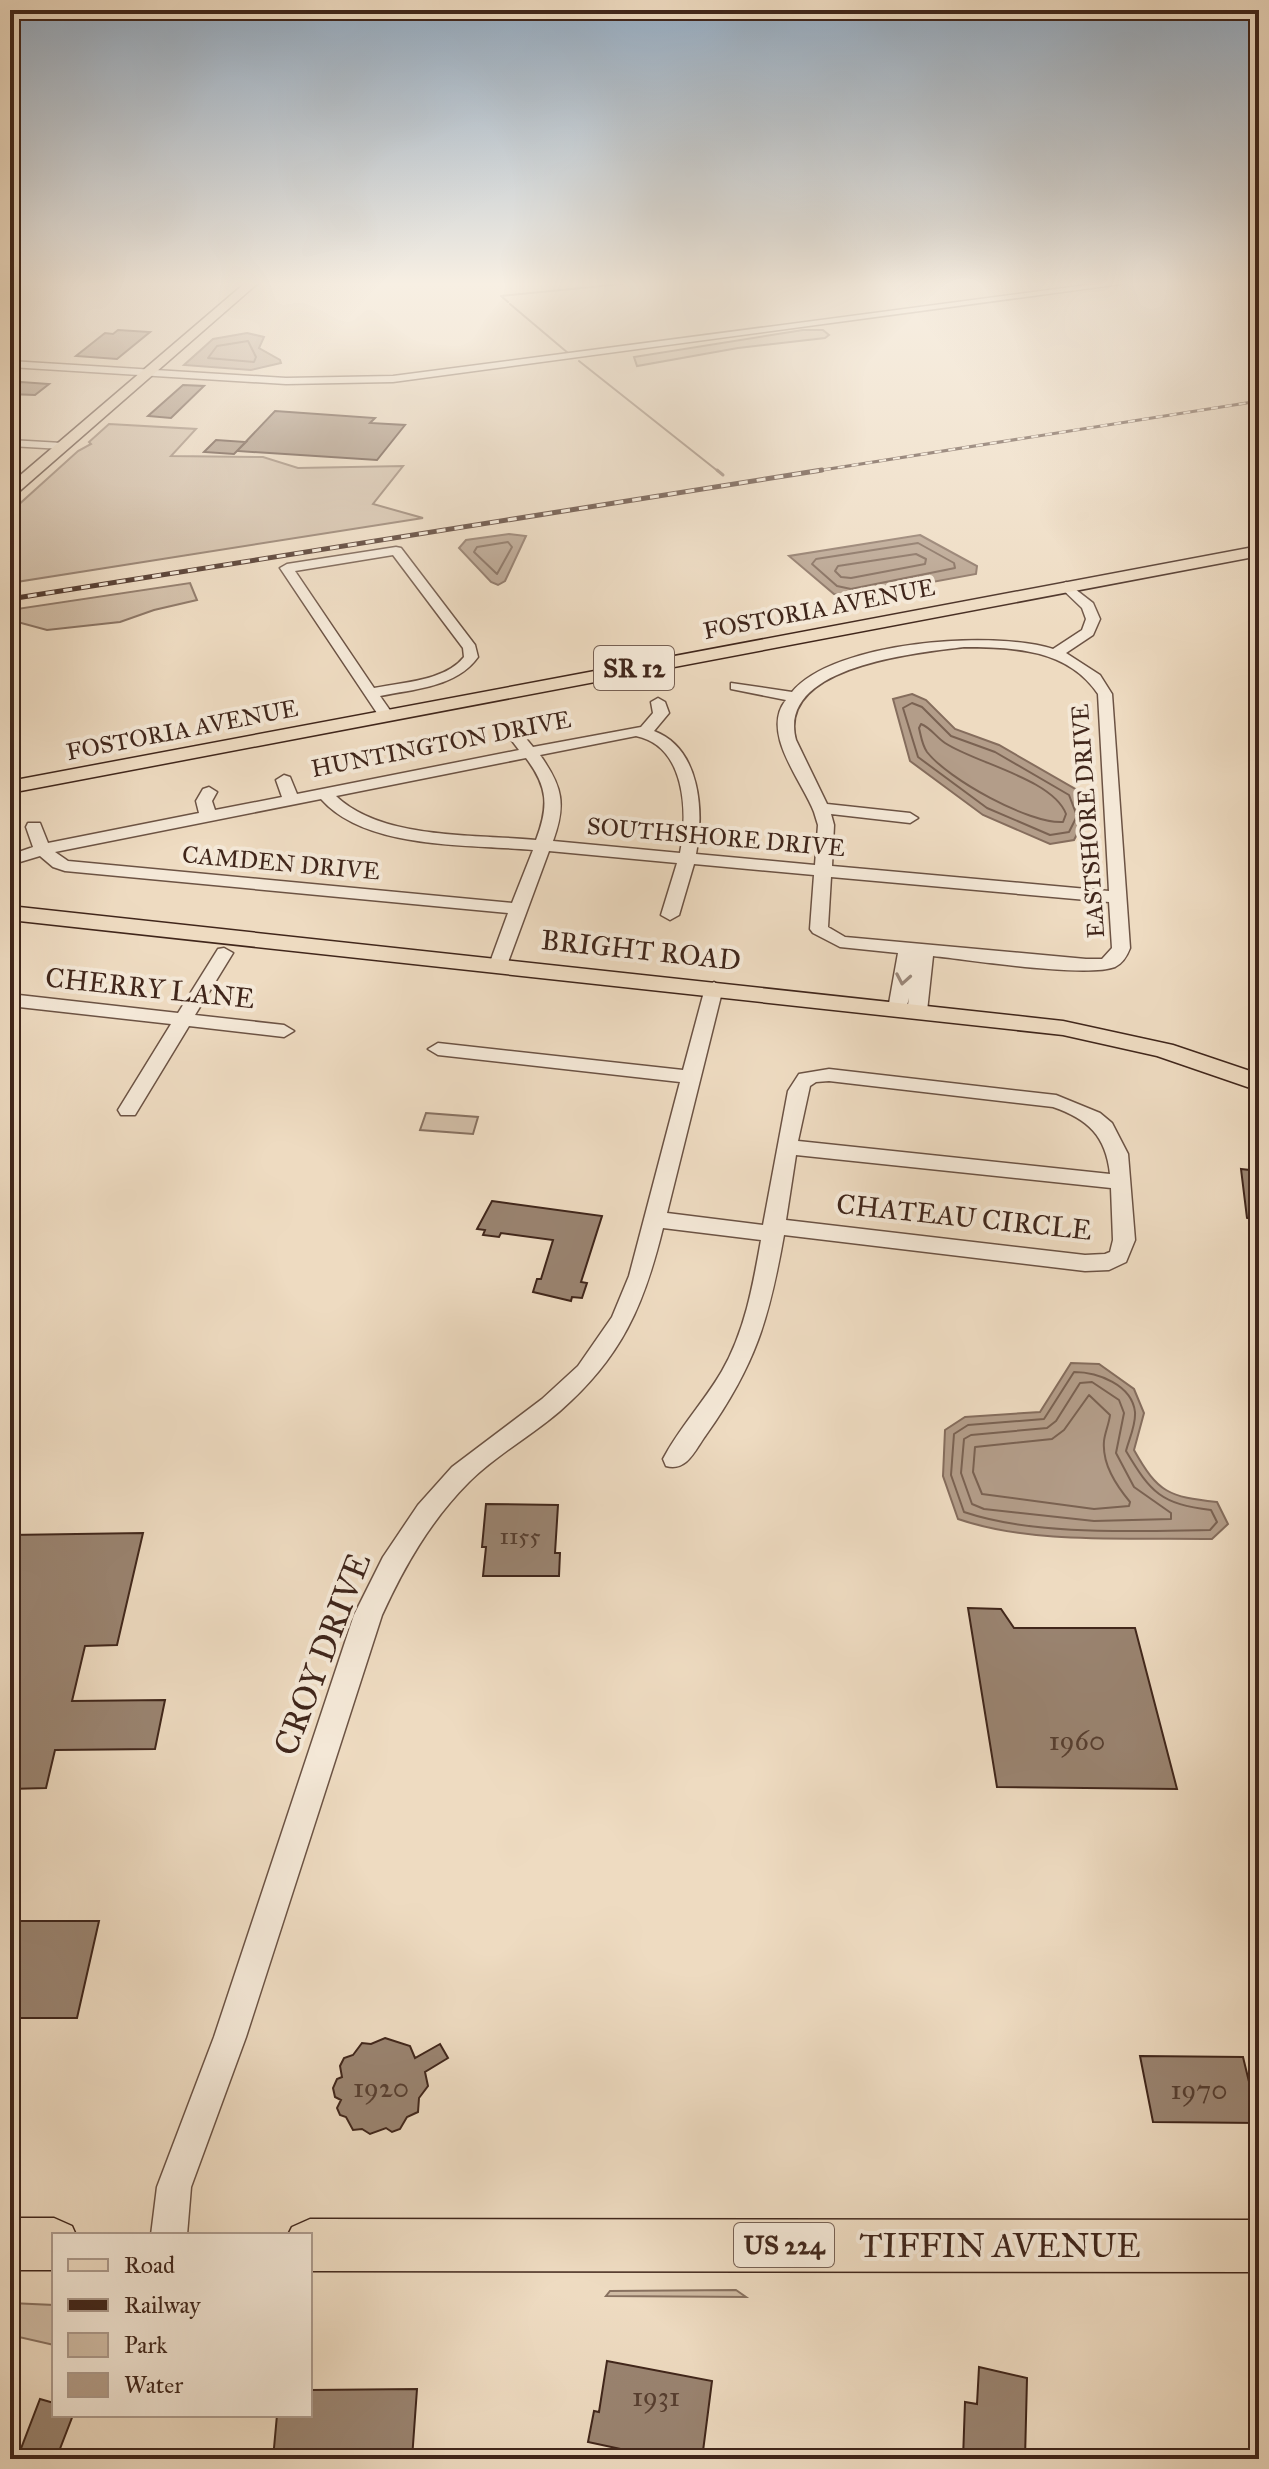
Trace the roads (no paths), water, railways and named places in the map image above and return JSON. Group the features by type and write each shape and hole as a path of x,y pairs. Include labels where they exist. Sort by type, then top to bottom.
{"highway":[{"path":"10,2244 52,2244"},
{"name":"TIFFIN AVENUE","path":"312,2245 1259,2246"}],"main road":[{"path":"10,492 115,399"},
{"name":"FOSTORIA AVENUE","path":"10,787 1259,551"},
{"name":"BRIGHT ROAD","path":"10,913 714,988 1100,1034 1197,1060 1259,1083"}],"street":[{"path":"10,443 62,446"},
{"path":"370,693 464,670 471,657 470,648 396,551 287,568 370,693 386,716"},
{"path":"908,1010 917,950 840,942 818,927 825,870 826,825 822,808 785,731 786,715 794,697 814,681 846,666 935,646 995,643 1055,654 1088,632 1093,619 1088,606 1066,586"},
{"name":"EASTSHORE DRIVE","path":"917,950 1086,965 1108,964 1115,960 1121,948 1105,694 1087,672 1055,654"},
{"path":"736,686 794,697"},
{"path":"658,702 661,713 645,732 666,742 688,784 694,824 670,915"},
{"path":"588,721 599,737"},
{"name":"HUNTINGTON DRIVE","path":"10,860 122,825 208,816 324,792 368,775 445,760 528,751 599,737 645,732"},
{"path":"498,965 545,847 552,825 554,796 544,770 514,733"},
{"path":"284,780 291,799"},
{"path":"208,816 204,801 209,792"},
{"name":"SOUTHSHORE DRIVE","path":"324,792 346,815 384,831 1117,897"},
{"path":"822,808 910,818"},
{"path":"34,827 36,839 45,849"},
{"name":"HUNTINGTON DRIVE","path":"10,851 45,849"},
{"name":"CAMDEN DRIVE","path":"45,849 58,864 82,869 520,909"},
{"path":"128,1110 224,953"},
{"name":"CROY DRIVE","path":"169,2233 174,2187 230,2037 302,1809 368,1615 405,1543 443,1492 490,1450 551,1405 600,1355 631,1302 714,988"},
{"name":"CHERRY LANE","path":"10,1000 284,1031"},
{"path":"438,1049 690,1077"},
{"name":"CHATEAU CIRCLE","path":"675,1459 713,1405 743,1352 759,1308 788,1147 801,1083 808,1078 829,1075 1033,1097 1067,1104 1087,1113 1110,1132 1120,1154 1123,1250 1118,1257 1098,1264 774,1226"},
{"name":"CHATEAU CIRCLE","path":"788,1147 1122,1182"},
{"path":"655,1212 774,1226"}],"water":[{"path":"509,534 526,536 505,581 498,585 491,582 459,548 466,540"},
{"path":"920,535 977,566 976,574 851,597 834,594 789,556"},
{"path":"912,694 926,700 955,729 999,745 1077,790 1086,817 1074,840 1050,844 983,815 910,761 893,699"},
{"path":"1071,1363 1099,1364 1134,1389 1144,1413 1134,1450 1150,1476 1166,1490 1187,1498 1217,1502 1228,1524 1212,1539 1050,1536 1018,1533 958,1519 943,1476 945,1430 965,1417 1040,1412"}],"waterway":[{"path":"627,399 719,472"},
{"path":"717,470 723,475"}],"railway":[{"path":"810,472 1259,401"},
{"path":"10,599 822,470"}]}
